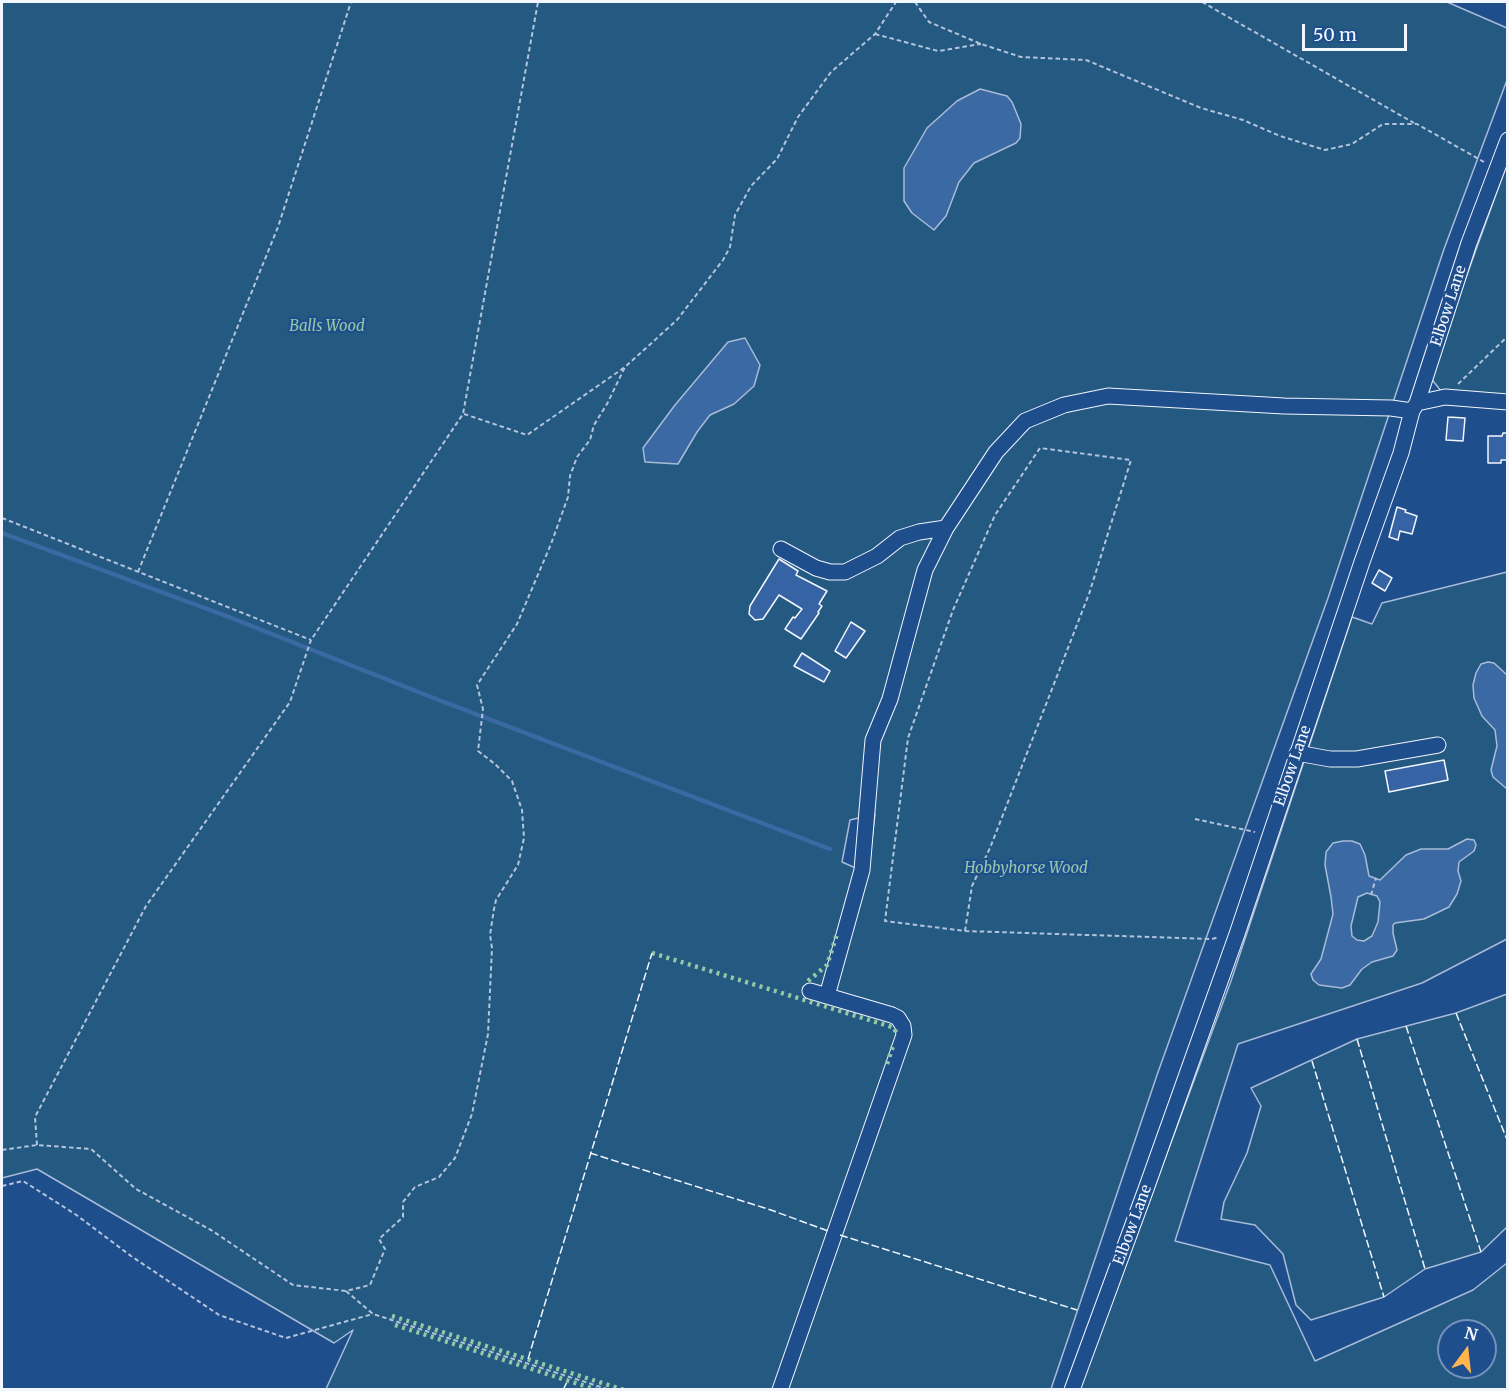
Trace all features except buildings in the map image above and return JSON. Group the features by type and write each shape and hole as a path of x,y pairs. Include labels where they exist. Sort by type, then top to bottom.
{"lane":[{"name":"Elbow Lane","path":"1072,1389 1237,934 1401,453 1469,243 1508,140"},
{"path":"827,996 861,870 873,740 890,699 925,570 946,528 996,452 1025,421 1064,405 1108,396 1284,406 1391,408 1415,407 1445,397 1508,402"},
{"path":"781,549 816,568 830,572 845,572 878,556 900,538 919,531 946,528"},
{"path":"1297,753 1330,759 1357,759 1438,745"},
{"path":"780,1389 904,1035 903,1026 898,1018 810,991"}],"path":[{"path":"138,572 278,227 351,2"},
{"path":"37,1145 35,1118 146,906 290,702 311,640 463,414 538,2"},
{"path":"463,414 527,435 625,367 677,320 723,260 730,247 735,215 751,186 777,159 798,117 831,72 875,34 896,2"},
{"path":"915,2 929,22 981,44 1021,57 1086,60 1201,108 1243,120 1280,136 1325,150 1352,144 1383,124 1417,124"},
{"path":"1202,2 1497,169"},
{"path":"875,34 938,51 981,44"},
{"path":"1445,397 1508,336"},
{"path":"2,1150 37,1145 91,1149 136,1189 211,1230 293,1285 346,1291 370,1286 385,1249 379,1239 403,1217 404,1202 414,1187 439,1177 455,1158 472,1114 488,1034 492,948 490,935 494,909 496,900 518,865 524,838 522,810 512,781 495,764 477,751 483,709 477,685 517,624 568,497 570,476 577,457 590,440 594,425 625,367"},
{"path":"965,931 972,886 990,848 1089,594 1131,460 1040,448 994,515 946,631 908,738 885,921 965,931 1212,939 1237,934"},
{"path":"2,518 311,640"},
{"path":"1195,819 1270,835"},
{"path":"1371,895 1376,878"},
{"path":"2,1186 23,1181 75,1214 130,1256 219,1315 286,1338 373,1314"},
{"path":"346,1291 373,1314 610,1389"}],"green space":[{"path":"2,2 1447,2 1507,28 1507,80 1444,249 1328,598 1157,1075 1051,1389 326,1389 353,1330 334,1343 37,1169 2,1178","holes":["875,814 868,873 842,862 850,820"]},
{"path":"1507,164 1507,398 1441,391 1430,377"},
{"path":"1507,572 1507,939 1422,983 1238,1044 1175,1241 1270,1265 1315,1361 1473,1290 1507,1263 1507,1389 1079,1390 1231,981 1352,617 1372,624 1382,603"},
{"path":"1507,994 1507,1227 1481,1252 1425,1269 1384,1297 1311,1320 1296,1305 1283,1254 1255,1225 1221,1219 1224,1202 1247,1153 1261,1106 1251,1088 1357,1039 1456,1013"}],"shaded area":[{"path":"980,89 1007,96 1012,102 1021,124 1020,138 1016,143 974,163 959,182 946,216 934,230 912,213 904,201 904,168 927,128 957,101"},
{"path":"745,338 760,365 754,386 734,404 710,415 678,464 645,462 643,448 675,405 728,342"},
{"path":"1494,663 1507,675 1507,789 1493,777 1491,770 1497,746 1495,730 1482,716 1474,698 1473,685 1476,673 1481,664"},
{"path":"1467,839 1474,840 1476,845 1474,851 1459,862 1458,871 1461,881 1457,894 1449,907 1424,919 1395,923 1393,933 1397,950 1393,956 1372,962 1362,969 1350,985 1342,988 1319,985 1313,980 1311,974 1321,959 1333,914 1325,865 1326,852 1333,843 1352,841 1360,844 1365,855 1369,876 1380,880 1406,855 1421,849 1448,849","holes":["1367,893 1377,896 1380,902 1378,922 1372,936 1364,941 1357,940 1352,936 1351,926 1358,897"]}],"waterway":[{"path":"2,533 229,617 431,697 830,849"}],"hedge":[{"path":"808,981 827,965 837,934"},
{"path":"652,953 892,1027 895,1029 896,1036"},
{"path":"887,1064 893,1046"},
{"path":"392,1316 624,1390"},
{"path":"395,1325 597,1390"}],"fence":[{"path":"528,1359 652,953"},
{"path":"1456,1013 1508,1142"},
{"path":"1406,1026 1481,1252"},
{"path":"1357,1039 1425,1269"},
{"path":"1312,1061 1384,1297"},
{"path":"590,1153 771,1210 828,1231"},
{"path":"840,1235 1077,1310"},
{"path":"563,1390 568,1380"}],"park label":[{"name":"Balls Wood","path":"327,327"},
{"name":"Hobbyhorse Wood","path":"1026,869"}]}
